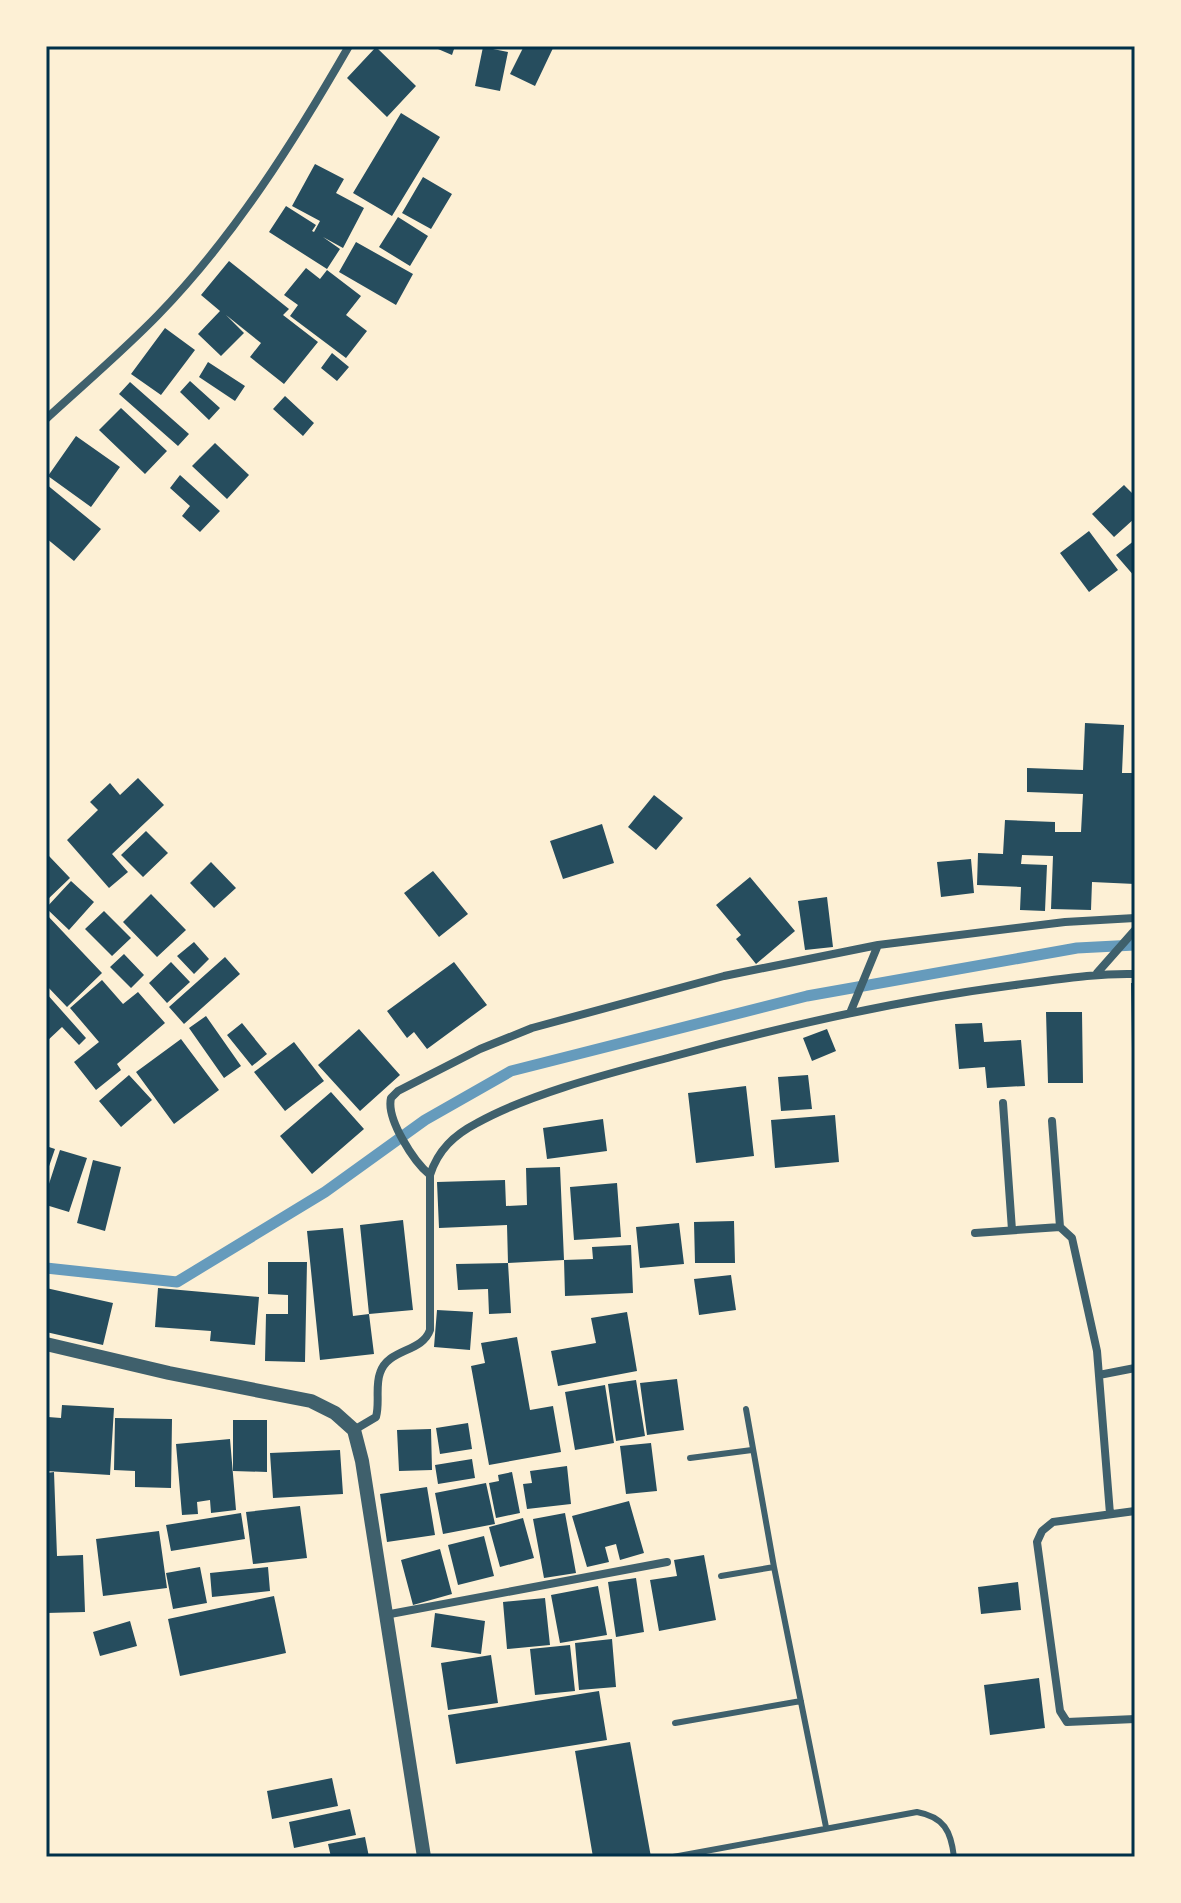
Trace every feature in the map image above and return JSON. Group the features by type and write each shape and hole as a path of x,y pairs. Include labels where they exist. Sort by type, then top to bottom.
{"street":[{"path":"46,419 159,314 208,257 264,181 349,46"},
{"path":"430,1175 418,1165 406,1145 390,1110 391,1098 398,1091 480,1049 532,1028 724,976 1065,922 1135,918"},
{"path":"1097,973 1134,930"},
{"path":"852,1009 876,950"},
{"path":"354,1430 376,1417 380,1405 380,1372 390,1359 422,1344 430,1330 430,1175 435,1159 452,1140 477,1123 601,1076 852,1009 1097,973 1135,974"},
{"path":"1003,1103 1012,1230"},
{"path":"1052,1121 1060,1227 1072,1238 1095,1337 1110,1514"},
{"path":"975,1233 1060,1227"},
{"path":"46,1344 169,1373 311,1401 335,1413 354,1430 362,1461 424,1857"},
{"path":"1099,1375 1135,1368"},
{"path":"1135,1511 1053,1522 1042,1531 1037,1542 1060,1711 1067,1722 1135,1719"},
{"path":"385,1615 667,1562"}],"lane":[{"path":"746,1409 826,1827"},
{"path":"690,1458 752,1450"},
{"path":"721,1576 774,1567"},
{"path":"675,1723 801,1701"},
{"path":"673,1857 917,1812 939,1819 951,1834 954,1857"}],"building":[{"path":"431,46 455,46 452,55"},
{"path":"524,46 554,46 535,86 510,74"},
{"path":"376,47 416,86 387,117 347,78"},
{"path":"483,47 508,52 500,91 475,86"},
{"path":"401,113 440,137 392,216 353,193"},
{"path":"315,164 344,179 336,193 364,208 343,248 323,237 340,249 327,269 269,232 286,206 316,225 314,232 320,221 292,206"},
{"path":"423,177 452,194 431,229 402,213"},
{"path":"398,217 428,236 410,266 379,247"},
{"path":"356,242 413,274 396,305 339,272"},
{"path":"229,261 289,309 283,315 318,342 284,384 250,357 261,343 226,315 244,333 221,356 198,334 220,311 201,295"},
{"path":"306,268 320,279 327,270 361,296 346,315 367,331 346,358 290,316 298,305 284,295"},
{"path":"165,328 195,350 161,395 131,374"},
{"path":"332,353 349,367 337,381 321,368"},
{"path":"208,362 245,386 235,401 199,377"},
{"path":"190,381 220,408 209,420 180,392"},
{"path":"130,382 189,434 178,446 119,394"},
{"path":"285,396 314,423 303,436 273,409"},
{"path":"121,408 167,451 145,474 99,430"},
{"path":"76,436 120,467 91,507 48,476"},
{"path":"215,443 249,475 227,499 192,466"},
{"path":"180,475 220,511 200,532 182,516 190,506 170,488"},
{"path":"46,484 101,529 74,561 46,538"},
{"path":"1124,485 1135,496 1135,518 1114,537 1092,514"},
{"path":"1089,531 1118,570 1089,592 1060,553"},
{"path":"1135,540 1135,577 1116,555"},
{"path":"1085,723 1124,725 1122,773 1135,773 1135,884 1092,882 1091,910 1051,909 1053,856 1022,855 1021,864 1047,865 1045,911 1020,910 1021,887 977,885 978,853 1003,854 1005,820 1055,822 1055,832 1081,832 1083,794 1027,792 1027,768 1083,770"},
{"path":"138,778 164,805 112,854 128,872 109,888 67,840 98,810 90,802 110,783 120,795"},
{"path":"654,795 683,818 656,850 628,827"},
{"path":"602,824 614,863 563,879 550,841"},
{"path":"146,831 168,853 143,877 121,855"},
{"path":"49,856 70,878 46,901 46,858"},
{"path":"971,859 974,893 941,897 937,862"},
{"path":"211,862 236,888 214,908 190,883"},
{"path":"433,871 468,914 439,937 404,893"},
{"path":"750,877 795,931 756,964 736,939 741,935 716,905"},
{"path":"71,881 94,902 69,930 46,908"},
{"path":"151,894 186,930 157,957 123,922"},
{"path":"827,897 833,947 805,950 798,901"},
{"path":"104,911 131,938 112,956 85,929"},
{"path":"46,914 102,973 67,1007 46,985"},
{"path":"194,942 209,959 194,974 177,956"},
{"path":"124,954 144,975 131,988 110,967"},
{"path":"225,957 240,974 184,1024 169,1007"},
{"path":"171,962 190,982 167,1003 149,983"},
{"path":"454,962 487,1005 427,1049 414,1032 407,1038 387,1011"},
{"path":"102,980 123,1004 138,992 165,1023 117,1064 121,1070 96,1090 74,1062 99,1042 70,1008"},
{"path":"1131,983 1135,983 1135,1048 1132,1048"},
{"path":"46,993 86,1038 79,1045 62,1027 46,1042"},
{"path":"1046,1012 1082,1012 1083,1083 1048,1083"},
{"path":"206,1016 241,1066 224,1078 189,1028"},
{"path":"242,1023 267,1054 252,1066 227,1035"},
{"path":"982,1023 984,1042 1021,1040 1025,1086 987,1088 985,1067 959,1069 955,1024"},
{"path":"359,1029 400,1075 360,1111 318,1065"},
{"path":"827,1029 836,1051 812,1061 803,1038"},
{"path":"181,1039 219,1090 174,1124 136,1072"},
{"path":"294,1042 324,1081 285,1111 254,1072"},
{"path":"129,1075 152,1100 121,1127 99,1101"},
{"path":"808,1075 812,1109 781,1111 778,1077"},
{"path":"746,1086 754,1156 696,1163 688,1093"},
{"path":"331,1092 364,1129 312,1174 280,1136"},
{"path":"835,1115 839,1162 775,1168 771,1120"},
{"path":"603,1119 607,1151 547,1159 543,1128"},
{"path":"46,1146 55,1149 46,1175"},
{"path":"60,1150 87,1158 69,1212 46,1205 46,1193"},
{"path":"93,1160 121,1167 105,1231 77,1223"},
{"path":"560,1167 564,1260 508,1263 507,1225 439,1228 437,1182 505,1180 506,1206 527,1205 526,1168"},
{"path":"617,1183 621,1237 574,1240 570,1187"},
{"path":"403,1220 413,1310 369,1314 360,1225"},
{"path":"734,1221 735,1263 695,1263 694,1222"},
{"path":"679,1223 684,1264 640,1268 636,1227"},
{"path":"343,1228 353,1316 369,1314 374,1354 320,1360 307,1231"},
{"path":"631,1245 633,1293 565,1296 564,1260 593,1259 592,1247"},
{"path":"268,1262 307,1262 305,1362 265,1361 266,1314 288,1314 288,1295 268,1294"},
{"path":"508,1263 511,1313 489,1314 488,1289 458,1290 456,1264"},
{"path":"731,1275 736,1310 699,1315 694,1279"},
{"path":"46,1288 113,1303 103,1345 46,1332"},
{"path":"158,1288 259,1297 255,1345 210,1341 211,1331 155,1327"},
{"path":"437,1310 473,1312 470,1350 434,1347"},
{"path":"627,1312 637,1371 558,1386 551,1351 596,1343 591,1318"},
{"path":"517,1337 530,1410 553,1406 561,1452 489,1465 471,1366 485,1363 481,1343"},
{"path":"677,1379 684,1430 647,1435 640,1383"},
{"path":"636,1380 645,1436 616,1441 608,1384"},
{"path":"605,1385 614,1443 575,1450 565,1392"},
{"path":"62,1405 114,1408 110,1475 46,1471 48,1417 61,1418"},
{"path":"115,1418 172,1419 171,1488 135,1487 135,1471 114,1470"},
{"path":"233,1420 267,1420 267,1472 233,1471"},
{"path":"468,1423 472,1449 440,1454 436,1428"},
{"path":"431,1429 432,1470 399,1471 397,1430"},
{"path":"230,1439 236,1510 211,1513 210,1500 197,1502 198,1514 182,1515 176,1444"},
{"path":"651,1443 657,1491 626,1494 620,1446"},
{"path":"340,1450 343,1494 273,1498 270,1453"},
{"path":"472,1459 475,1478 438,1484 435,1465"},
{"path":"567,1466 571,1504 527,1509 523,1484 532,1483 530,1471"},
{"path":"54,1472 57,1556 83,1555 85,1612 46,1613 46,1473"},
{"path":"512,1472 520,1513 496,1518 489,1483 499,1481 498,1475"},
{"path":"486,1483 495,1524 443,1534 435,1493"},
{"path":"427,1487 435,1535 387,1542 380,1494"},
{"path":"629,1501 644,1553 620,1560 616,1544 605,1547 609,1562 587,1567 572,1516"},
{"path":"300,1506 307,1558 253,1564 246,1512"},
{"path":"241,1513 245,1539 171,1551 166,1525"},
{"path":"565,1513 576,1573 544,1578 533,1519"},
{"path":"523,1518 534,1558 500,1567 489,1527"},
{"path":"159,1531 167,1588 103,1596 96,1539"},
{"path":"484,1536 494,1576 458,1585 448,1545"},
{"path":"440,1549 452,1594 413,1605 401,1560"},
{"path":"704,1555 716,1620 659,1631 650,1580 677,1576 674,1560"},
{"path":"200,1567 207,1603 173,1609 166,1573"},
{"path":"268,1567 270,1591 212,1597 210,1573"},
{"path":"636,1578 644,1632 616,1637 608,1582"},
{"path":"1018,1582 1021,1610 981,1614 978,1587"},
{"path":"598,1586 607,1635 560,1643 551,1595"},
{"path":"274,1596 286,1653 180,1676 168,1619"},
{"path":"545,1598 550,1645 507,1649 503,1602"},
{"path":"435,1613 485,1621 481,1654 431,1647"},
{"path":"130,1621 137,1646 100,1656 93,1632"},
{"path":"612,1639 616,1687 579,1690 575,1643"},
{"path":"570,1645 575,1691 535,1695 530,1649"},
{"path":"491,1655 498,1703 448,1710 441,1663"},
{"path":"1039,1678 1045,1728 990,1735 984,1685"},
{"path":"599,1691 607,1740 456,1764 448,1715"},
{"path":"630,1742 651,1857 593,1857 575,1751"},
{"path":"332,1778 338,1806 272,1819 267,1791"},
{"path":"350,1809 356,1835 294,1848 289,1822"},
{"path":"365,1837 369,1857 331,1857 328,1844"}],"waterway":[{"path":"46,1268 177,1282 325,1192 425,1120 511,1071 807,996 1077,948 1135,945"}]}
